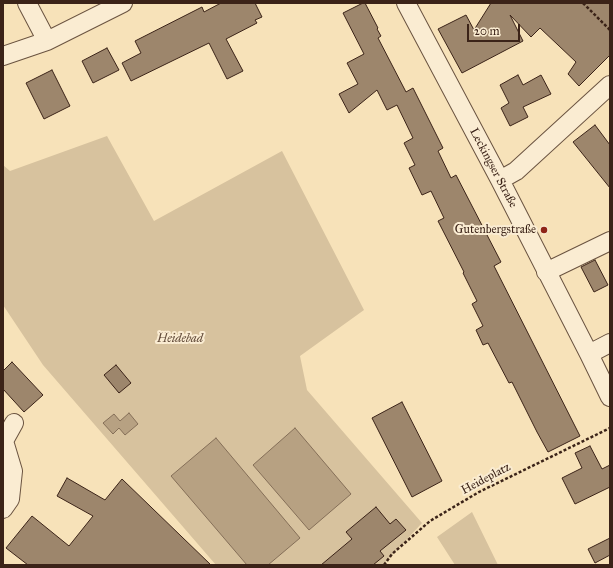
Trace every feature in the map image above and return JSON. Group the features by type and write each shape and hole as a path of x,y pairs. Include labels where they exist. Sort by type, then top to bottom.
{"street":[{"path":"27,3 47,41"},
{"path":"3,56 47,41 123,3"},
{"name":"Leckingser Straße","path":"406,3 500,180 610,397"},
{"path":"500,180 516,171 610,85"},
{"path":"546,272 610,241"},
{"path":"589,354 610,343"},
{"path":"3,509 10,499 13,471 4,441 14,423"}],"path":[{"path":"583,3 610,30"},
{"name":"Heideplatz","path":"384,565 392,554 430,521 479,492 610,428"}],"green space":[{"name":"Heidebad","path":"107,136 154,221 282,151 364,310 300,356 307,390 422,523 383,565 216,565 43,365 3,305 3,165 10,171"},
{"path":"472,512 498,565 455,565 437,537"}],"shaded area":[{"path":"129,413 138,424 125,435 119,428 113,434 103,423 114,414 120,421"},
{"path":"295,428 351,494 309,530 253,465"},
{"path":"216,438 300,538 268,565 247,565 171,476"}],"building":[{"path":"221,3 255,3 262,17 255,20 257,23 226,39 243,71 227,79 209,43 131,81 122,63 141,53 135,41 202,7 204,12"},
{"path":"365,3 378,28 377,29 381,36 378,38 406,92 413,88 443,148 438,151 451,178 456,175 501,262 494,266 580,436 548,452 512,382 509,383 488,343 483,345 476,330 483,326 472,304 477,301 438,221 444,218 431,191 422,195 409,168 415,165 404,143 413,138 397,105 387,110 377,90 349,113 339,94 358,84 347,63 364,54 343,13"},
{"path":"491,3 610,3 610,55 579,86 568,74 576,62 540,28 531,37 510,15 523,41 462,73 438,29 466,15 474,30"},
{"path":"107,48 119,70 93,83 82,61"},
{"path":"52,70 70,106 44,119 26,83"},
{"path":"518,75 523,85 541,75 551,94 523,107 528,117 510,126 501,108 509,103 500,85"},
{"path":"595,125 610,145 610,188 573,142"},
{"path":"595,260 608,285 594,292 581,267"},
{"path":"12,362 43,395 24,412 3,389 3,371"},
{"path":"116,365 131,383 119,393 104,375"},
{"path":"402,402 442,481 412,497 372,418"},
{"path":"590,446 602,469 610,465 610,487 575,504 562,478 582,468 575,453"},
{"path":"67,478 105,500 122,479 211,565 28,565 6,548 32,516 69,546 93,516 57,496"},
{"path":"376,507 390,524 396,519 406,530 380,551 384,556 373,565 321,565 352,539 346,532"},
{"path":"610,538 610,555 595,563 588,549"}],"place":[{"name":"Gutenbergstraße","path":"544,230"}]}
